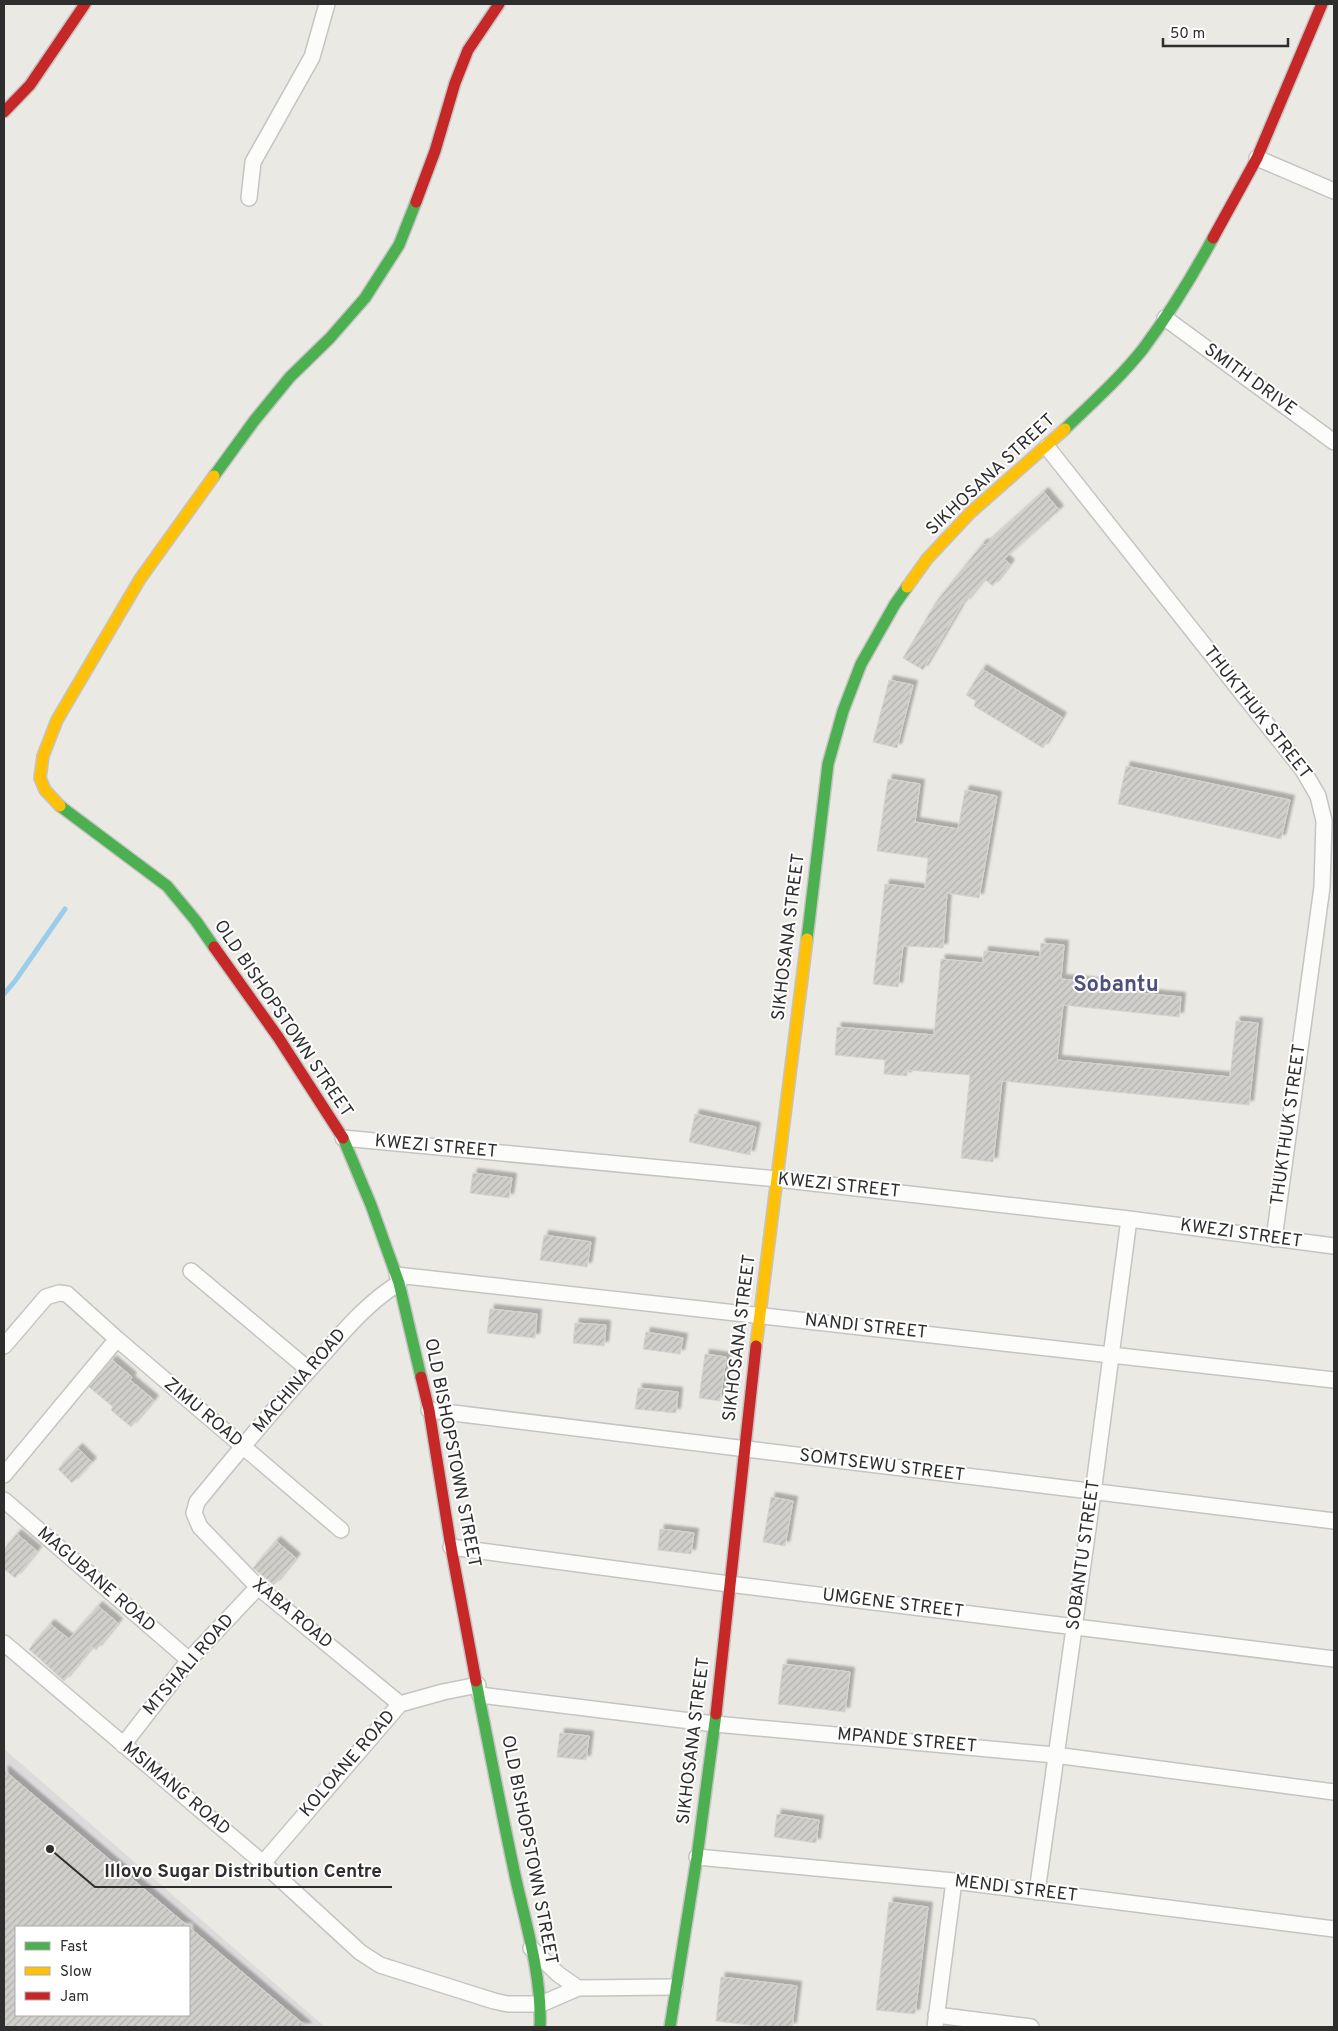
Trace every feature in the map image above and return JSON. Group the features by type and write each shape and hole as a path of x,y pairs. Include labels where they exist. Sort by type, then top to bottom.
{"street":[{"path":"4,112 30,84 84,4"},
{"path":"249,198 253,162 312,57 327,4"},
{"name":"OLD BISHOPSTOWN STREET","path":"499,4 468,50 455,83 435,151 398,245 365,298 330,338 290,377 266,406 140,579 57,720 41,766 40,779 48,795 55,801 167,886 196,921 278,1037 343,1138 398,1279 429,1410 451,1547 496,1782 532,1948 541,2004 540,2027"},
{"name":"SIKHOSANA STREET","path":"670,2027 675,1987 698,1857 715,1724 744,1448 828,764 843,712 862,664 895,604 928,559 970,513 1047,447 1111,385 1142,350 1185,289 1257,158 1322,4"},
{"path":"1257,158 1334,191"},
{"name":"SMITH DRIVE","path":"1165,318 1334,442"},
{"name":"THUKTHUK STREET","path":"1047,447 1303,770 1318,796 1324,822 1328,888 1274,1238"},
{"name":"KWEZI STREET","path":"343,1138 777,1180 1128,1218 1334,1246"},
{"name":"SOBANTU STREET","path":"1037,1892 1055,1755 1094,1493 1128,1218"},
{"path":"191,1271 309,1370"},
{"name":"NANDI STREET","path":"398,1279 761,1315 1334,1380"},
{"name":"MACHINA ROAD","path":"194,1513 197,1502 309,1370 366,1306 398,1279"},
{"name":"ZIMU ROAD","path":"4,1346 46,1297 59,1293 67,1294 341,1530"},
{"path":"4,1475 117,1339"},
{"name":"SOMTSEWU STREET","path":"429,1410 1334,1521"},
{"name":"MAGUBANE ROAD","path":"4,1500 189,1660"},
{"name":"XABA ROAD","path":"194,1513 200,1527 258,1587 400,1704"},
{"name":"UMGENE STREET","path":"451,1547 729,1584 1334,1658"},
{"name":"MTSHALI ROAD","path":"123,1745 189,1660 258,1587"},
{"name":"MSIMANG ROAD","path":"4,1643 263,1863 360,1952 380,1965 494,2002 541,2004"},
{"name":"KOLOANE ROAD","path":"263,1863 400,1704 443,1692 479,1690"},
{"name":"MPANDE STREET","path":"479,1690 715,1724 1055,1755 1334,1792"},
{"name":"MENDI STREET","path":"698,1857 954,1881 1334,1929"},
{"path":"954,1881 936,2021 1031,2027"},
{"path":"532,1948 558,1974 578,1988"},
{"path":"541,2004 578,1988 675,1987"}],"shaded area":[{"path":"4,1749 325,2027 4,2027"}],"building":[{"path":"1044,492 1059,510 1004,559 1010,564 993,586 984,579 965,603 963,602 923,670 903,658 936,602 983,543 985,545"},
{"path":"982,669 1062,717 1043,748 974,706 976,701 966,695"},
{"path":"889,680 913,685 897,748 873,742"},
{"path":"1126,766 1290,800 1281,839 1118,804"},
{"path":"888,779 920,784 915,822 958,829 965,790 997,796 979,898 947,893 943,948 903,946 898,987 873,984 885,884 925,889 928,858 877,851"},
{"path":"1041,943 1064,945 1061,979 1101,983 1100,989 1181,997 1179,1017 1063,1005 1057,1060 1230,1077 1236,1021 1258,1023 1249,1105 1002,1081 993,1162 961,1158 970,1075 907,1070 907,1076 884,1074 885,1060 835,1055 837,1027 934,1035 941,959 983,963 984,951 1040,957"},
{"path":"695,1114 756,1127 750,1155 689,1142"},
{"path":"473,1173 512,1178 509,1198 470,1193"},
{"path":"544,1235 591,1242 587,1267 540,1260"},
{"path":"490,1309 537,1314 535,1338 487,1333"},
{"path":"575,1323 606,1325 604,1346 573,1343"},
{"path":"646,1332 683,1338 680,1354 643,1349"},
{"path":"705,1354 726,1357 720,1401 699,1398"},
{"path":"112,1360 132,1377 130,1380 154,1400 131,1427 111,1410 113,1407 89,1387"},
{"path":"638,1388 678,1392 676,1413 635,1409"},
{"path":"78,1448 92,1462 72,1483 58,1469"},
{"path":"771,1497 793,1501 785,1546 763,1542"},
{"path":"660,1529 694,1533 691,1554 658,1550"},
{"path":"17,1534 37,1551 15,1578 4,1569 4,1549"},
{"path":"276,1541 296,1558 274,1585 253,1568"},
{"path":"98,1606 118,1623 96,1650 92,1647 64,1681 29,1649 50,1624 69,1639"},
{"path":"783,1664 850,1672 845,1712 778,1704"},
{"path":"560,1733 589,1736 586,1760 557,1757"},
{"path":"4,1770 188,1926 15,1926 15,2016 190,2016 190,1928 307,2027 4,2027"},
{"path":"777,1814 819,1820 816,1843 774,1837"},
{"path":"889,1902 928,1907 915,2014 876,2010"},
{"path":"721,1977 797,1986 792,2027 763,2027 716,2021"}],"waterway":[{"path":"4,994 65,909"}],"traffic: fast":[{"path":"214,476 254,421 290,377 330,338 365,298 399,245 416,202"},
{"path":"1065,429 1115,380 1143,349 1180,295 1213,238"},
{"path":"807,939 828,764 843,711 861,664 895,604 907,587"},
{"path":"60,806 167,886 196,921 214,947"},
{"path":"343,1138 371,1205 399,1283 421,1377"},
{"path":"476,1681 533,1953 539,1990 540,2027"},
{"path":"670,2027 697,1857 716,1714"}],"traffic: slow":[{"path":"907,587 927,559 970,513 1065,429"},
{"path":"60,806 45,790 40,778 43,756 57,720 140,579 214,476"},
{"path":"756,1346 807,939"}],"traffic: jam":[{"path":"4,112 30,85 85,4"},
{"path":"416,202 435,151 455,83 468,50 499,4"},
{"path":"1213,238 1257,158 1322,4"},
{"path":"214,947 278,1037 343,1138"},
{"path":"716,1714 756,1346"},
{"path":"421,1377 429,1410 451,1547 476,1681"}],"place":[{"name":"Illovo Sugar Distribution Centre","path":"50,1849"}],"district":[{"name":"Sobantu","path":"1116,985"}]}
